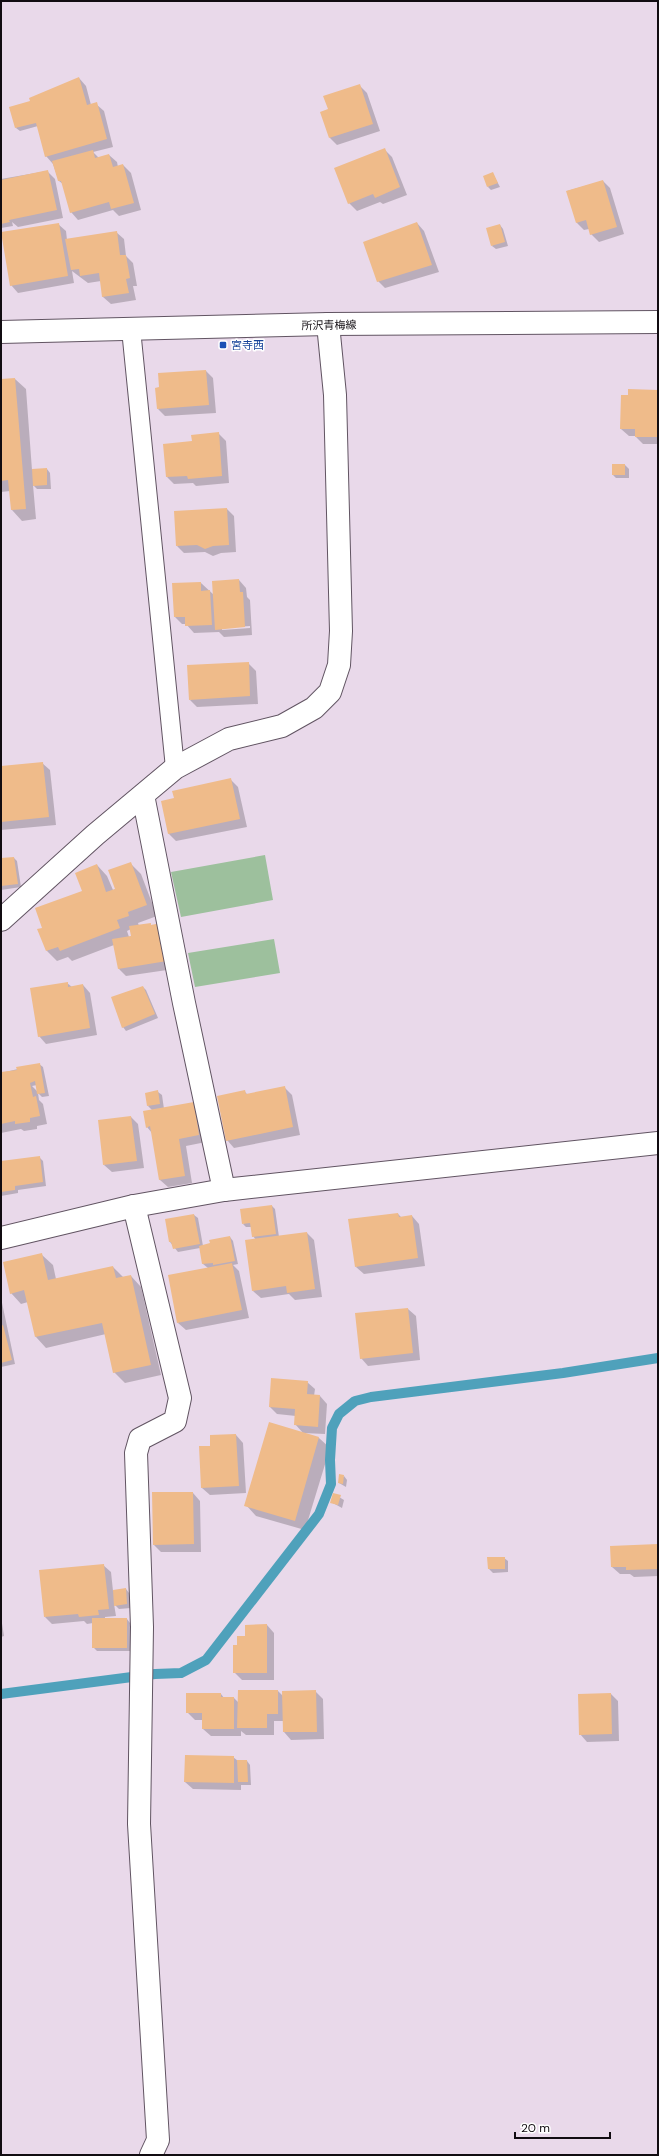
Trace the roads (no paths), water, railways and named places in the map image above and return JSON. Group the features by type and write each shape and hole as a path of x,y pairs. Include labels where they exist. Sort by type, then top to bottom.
{"street":[{"name":"所沢青梅線","path":"1,332 328,324 658,322"},
{"path":"1,920 95,835 175,768 229,739 282,726 314,708 330,692 339,665 341,631 335,395 328,324"},
{"path":"143,795 184,1003 224,1190"},
{"path":"1,1238 134,1206 224,1190 658,1143"},
{"path":"134,1206 180,1398 175,1421 140,1439 136,1453 142,1627 139,1824 158,2140 151,2155"}],"lane":[{"path":"131,330 175,768"}],"waterway":[{"path":"1,1694 155,1674 181,1673 206,1660 319,1514 331,1484 330,1460 332,1428 339,1414 355,1401 371,1397 563,1373 658,1358"}],"place":[{"name":"宮寺西","path":"223,345"}]}
